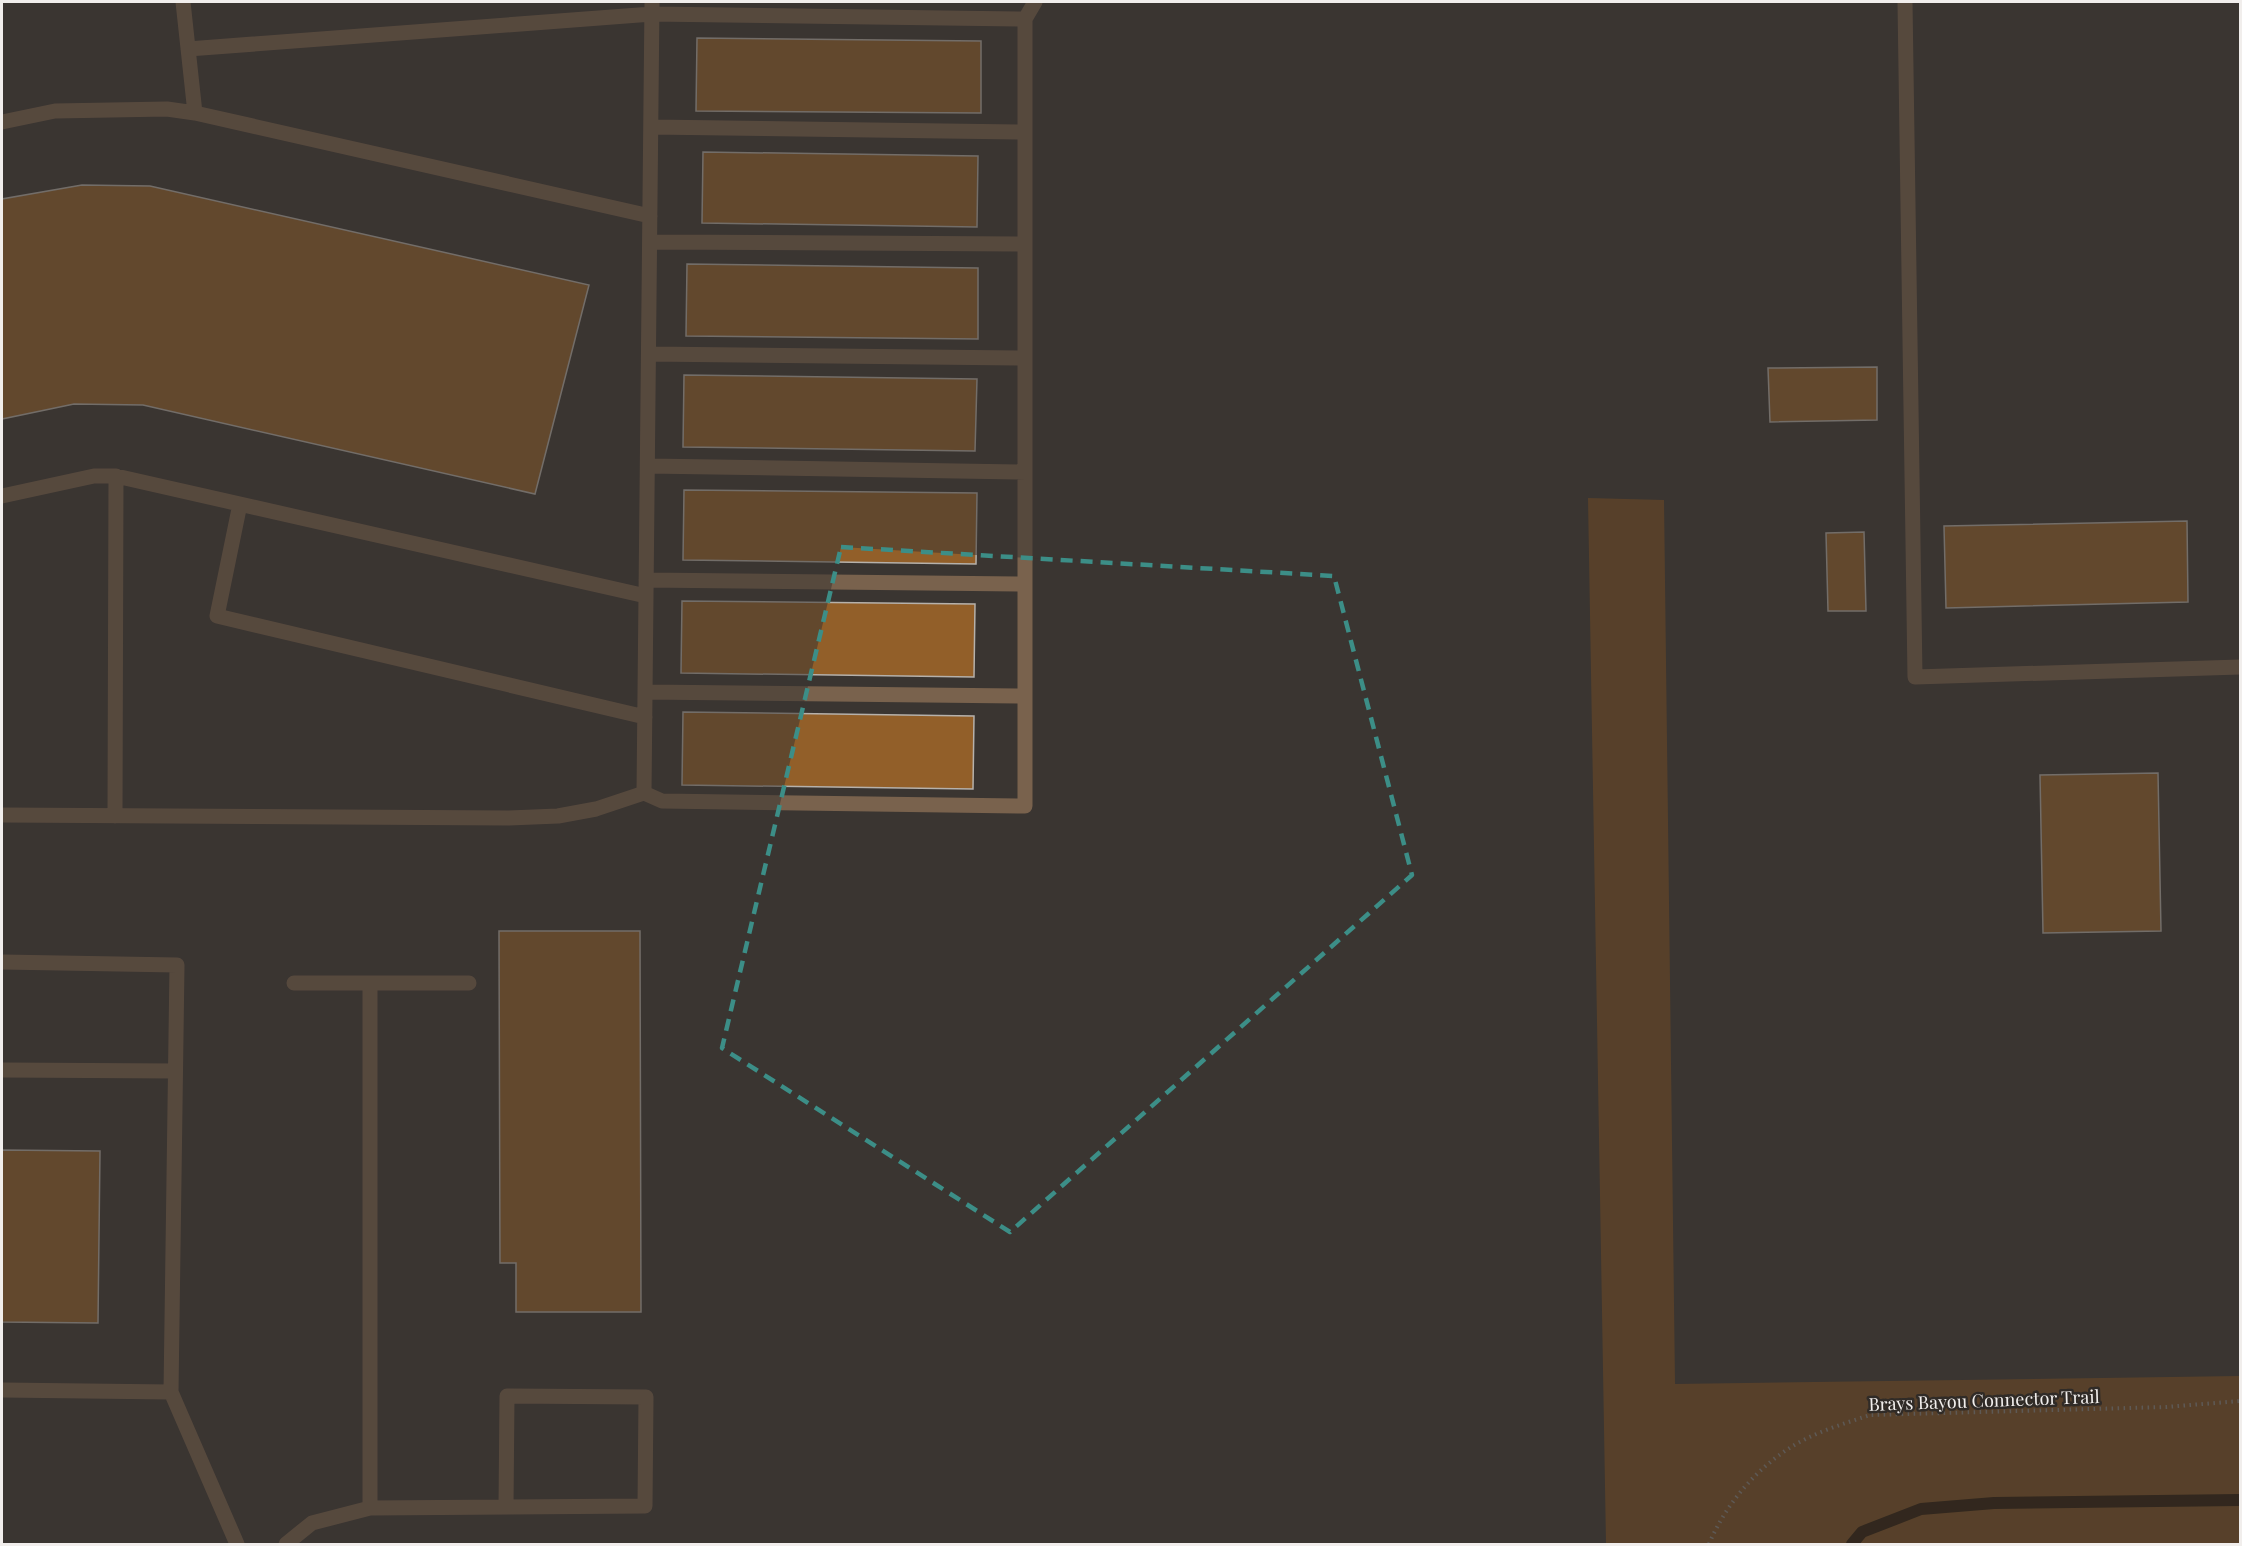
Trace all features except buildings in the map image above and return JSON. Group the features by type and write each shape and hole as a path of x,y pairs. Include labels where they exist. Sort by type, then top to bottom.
{"lane":[{"path":"183,2 195,113"},
{"path":"2,815 539,817 596,809 644,793 662,801 1025,806 1025,19 1035,2"},
{"path":"1905,2 1915,677 2241,667"},
{"path":"188,50 652,8 1025,19"},
{"path":"644,793 652,8"},
{"path":"2,122 55,111 167,109 195,113 650,216"},
{"path":"651,127 1025,132"},
{"path":"650,242 1025,244"},
{"path":"649,354 1025,358"},
{"path":"648,466 1025,472"},
{"path":"2,496 94,476 116,476 646,596"},
{"path":"115,816 116,476"},
{"path":"240,504 217,616 645,717"},
{"path":"646,580 1025,584"},
{"path":"645,692 1025,696"},
{"path":"2,962 177,964 171,1392 237,1545"},
{"path":"294,983 469,983"},
{"path":"370,983 370,1508"},
{"path":"2,1070 175,1071"},
{"path":"2,1390 171,1392"},
{"path":"286,1545 312,1522 370,1508 645,1506 646,1397 507,1396 506,1507"}],"path":[{"name":"Brays Bayou Connector Trail","path":"1709,1545 1717,1524 1749,1481 1789,1448 1828,1430 1870,1415 2166,1407 2241,1401"}],"highlighted area":[{"path":"841,547 1334,576 1412,875 1010,1232 722,1048"}],"shaded area":[{"path":"1588,498 1664,500 1675,1384 2240,1376 2240,1544 1606,1544"}],"waterway":[{"path":"1852,1544 1862,1532 1921,1509 1994,1503 2240,1500"}]}
